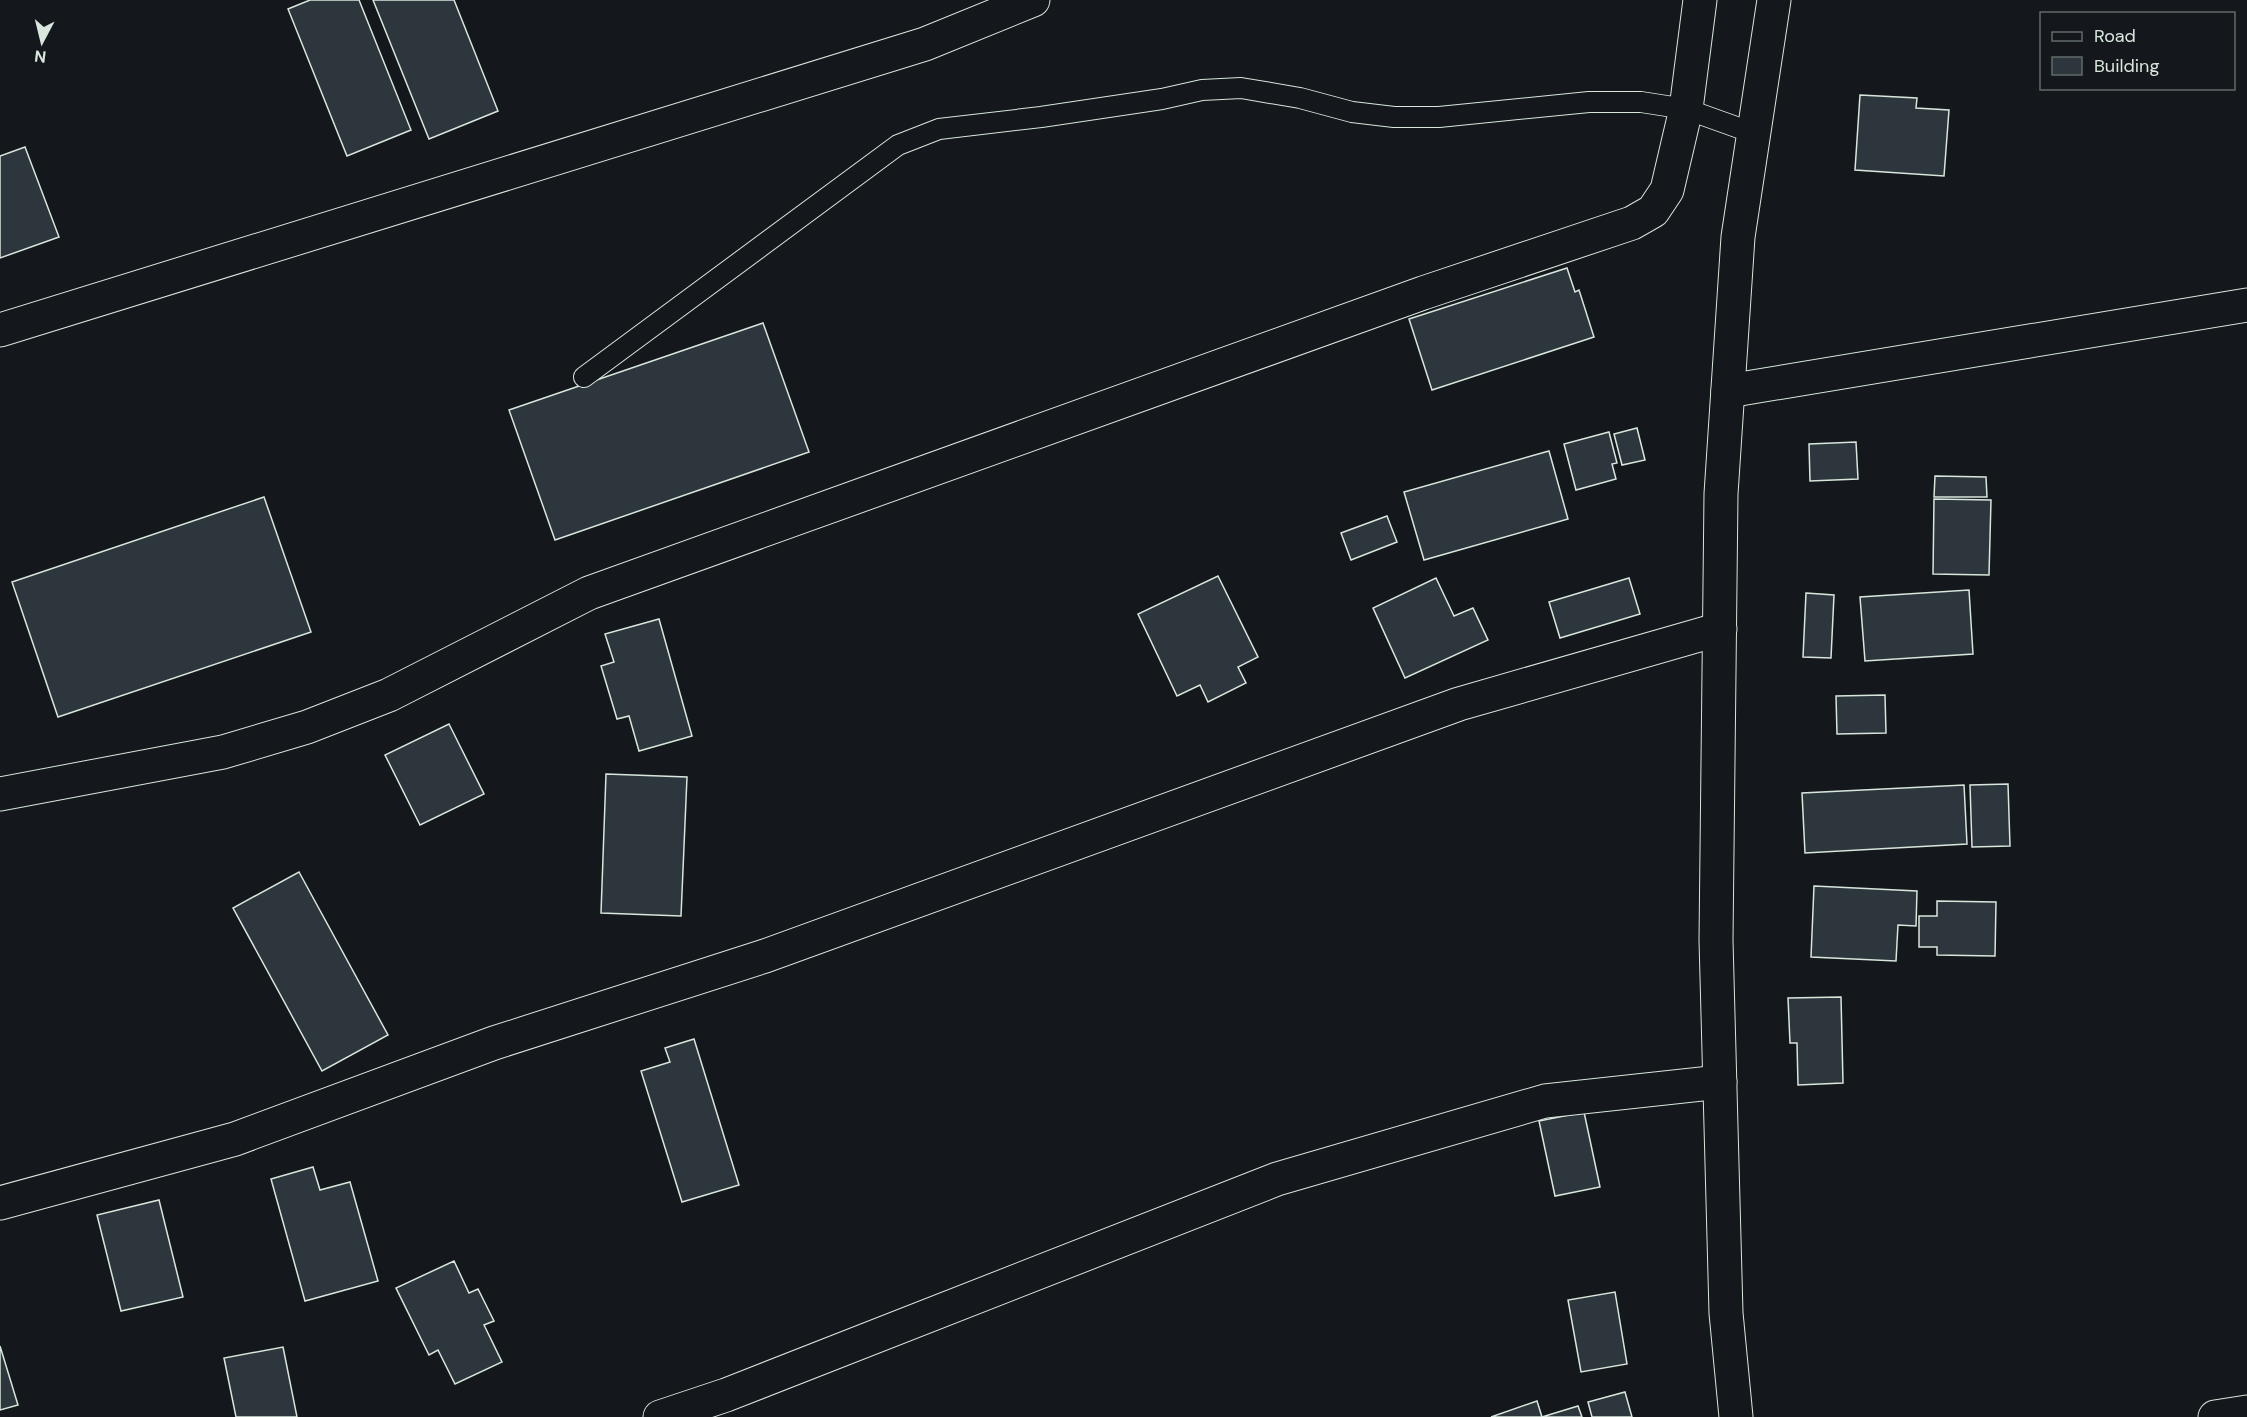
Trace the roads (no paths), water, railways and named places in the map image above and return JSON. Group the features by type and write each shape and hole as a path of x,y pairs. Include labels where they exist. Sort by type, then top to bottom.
{"street":[{"path":"0,330 925,44 1033,0"},
{"path":"0,794 222,752 307,726 389,695 590,593 1422,293 1632,223 1653,211 1667,190 1686,109 1700,0"},
{"path":"1736,1417 1726,1313 1716,940 1721,494 1738,237 1774,0"},
{"path":"1728,391 2247,305"},
{"path":"0,1203 235,1139 494,1043 765,956 1459,704 1720,629"},
{"path":"660,1417 726,1395 1277,1179 1545,1101 1720,1082"},
{"path":"2215,1417 2247,1412"}],"lane":[{"path":"584,377 898,145 939,129 1041,117 1162,99 1202,90 1241,88 1300,98 1352,112 1395,117 1438,117 1589,102 1641,102 1686,109 1753,133"}]}
